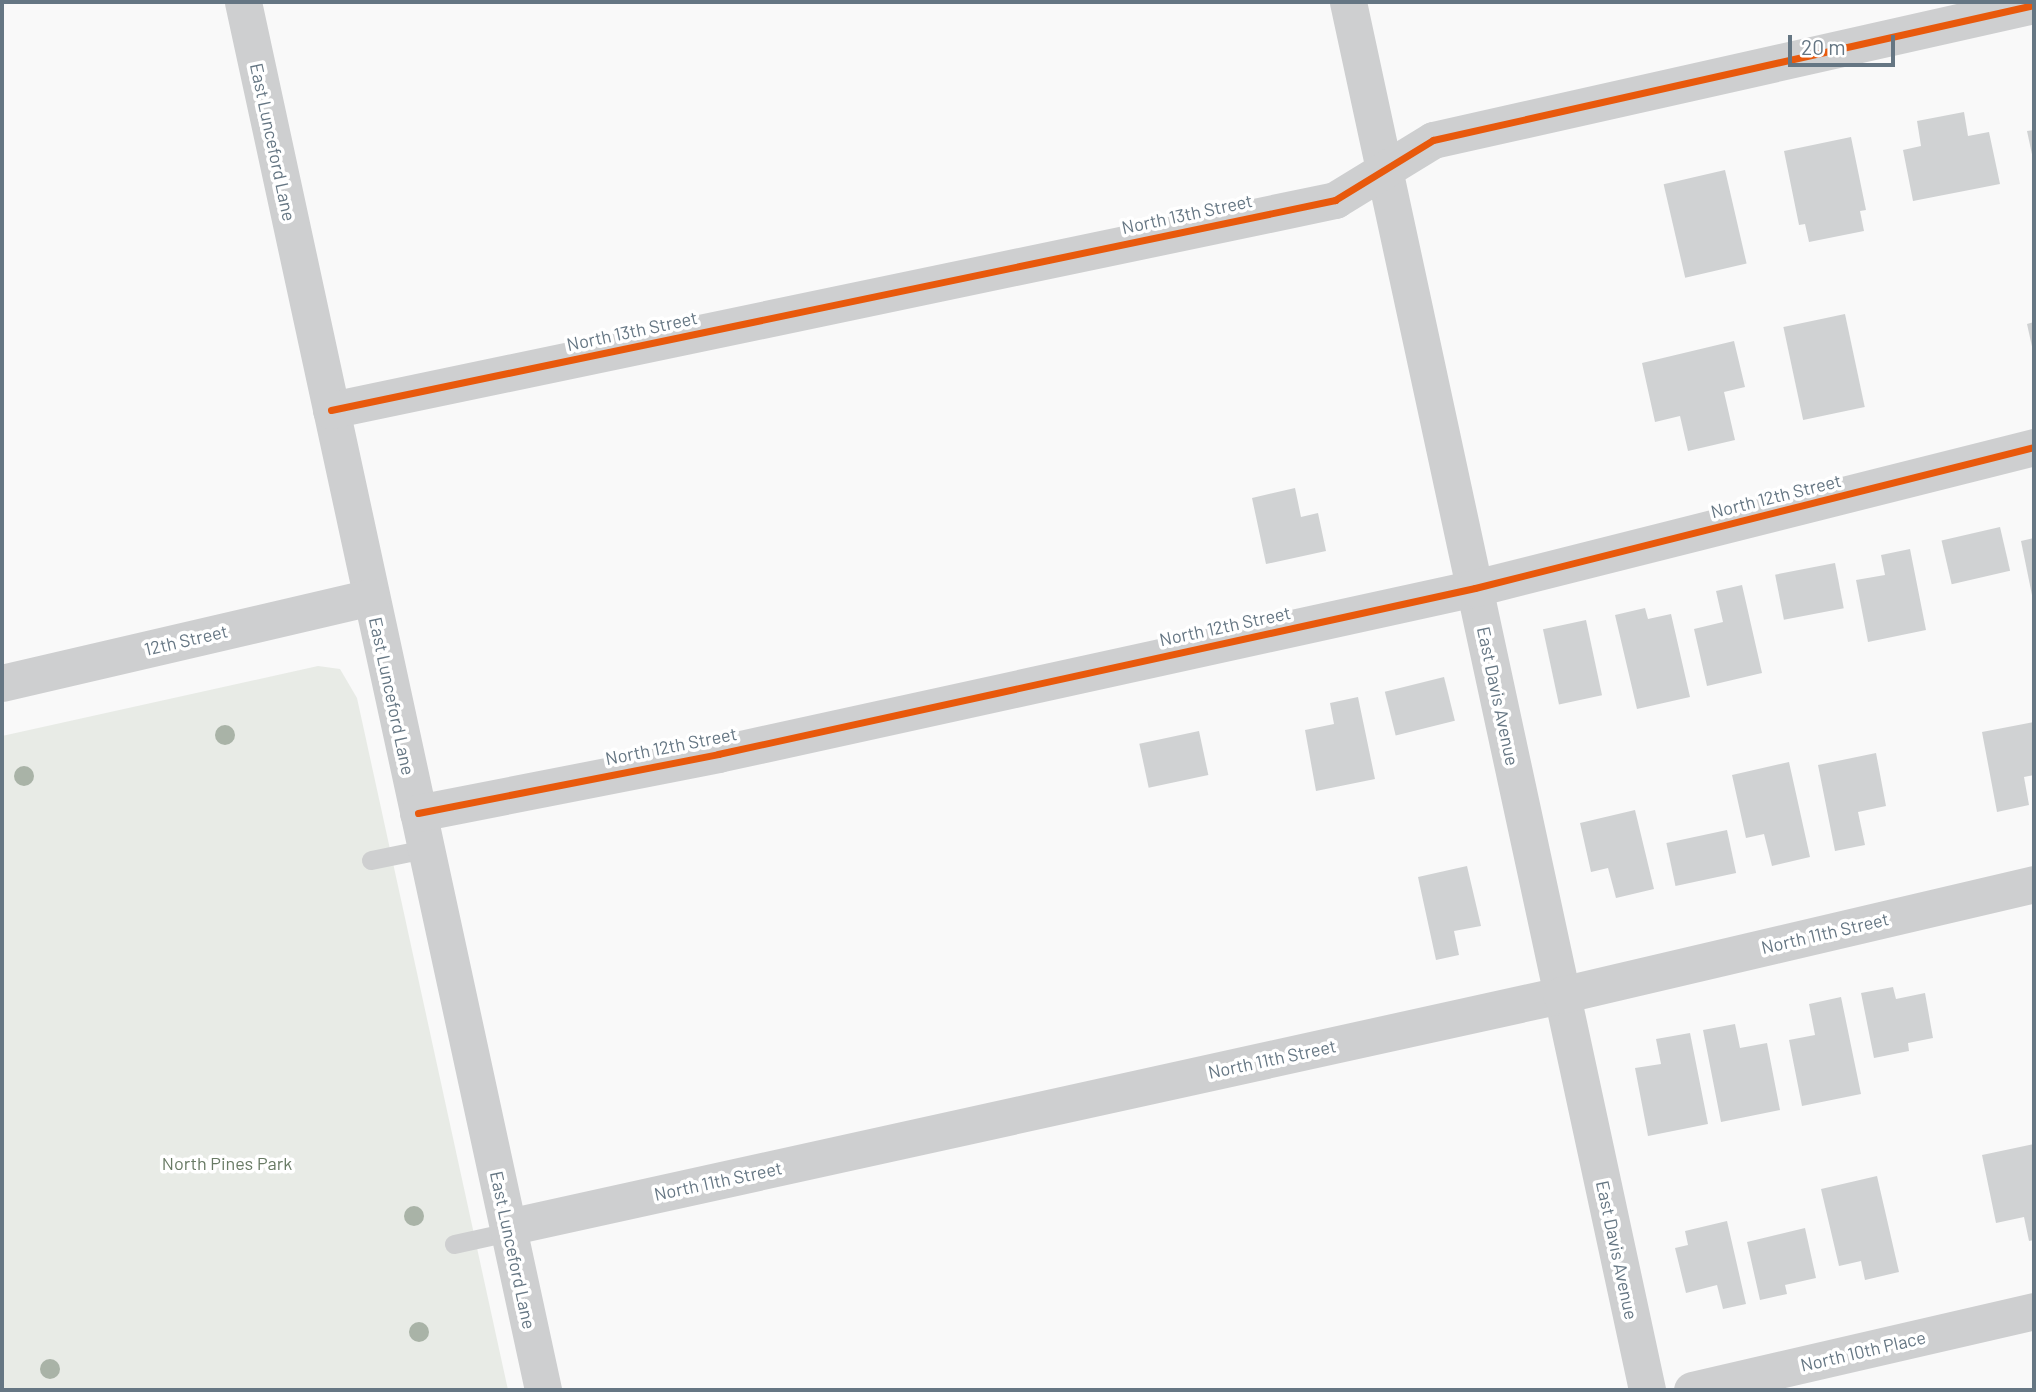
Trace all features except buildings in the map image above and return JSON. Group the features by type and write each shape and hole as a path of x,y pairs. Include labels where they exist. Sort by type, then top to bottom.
{"street":[{"name":"East Lunceford Lane","path":"245,2 543,1390"},
{"name":"East Davis Avenue","path":"1348,2 1647,1390"},
{"name":"North 13th Street","path":"331,410 1335,200 1433,140 2034,5"},
{"name":"North 12th Street","path":"418,813 718,754 1475,588 2034,447"},
{"name":"12th Street","path":"2,683 371,597"},
{"name":"North 11th Street","path":"508,1230 1562,995 2034,884"},
{"name":"North 10th Place","path":"1692,1390 2034,1311"}],"lane":[{"path":"371,860 425,849"},
{"path":"454,1244 508,1230"}],"green space":[{"name":"North Pines Park","path":"318,666 340,669 357,698 508,1390 2,1390 2,736"}],"cycle path":[{"path":"331,410 1335,200 1433,140 2034,5"},
{"path":"418,813 718,754 1475,588 2034,447"}]}
